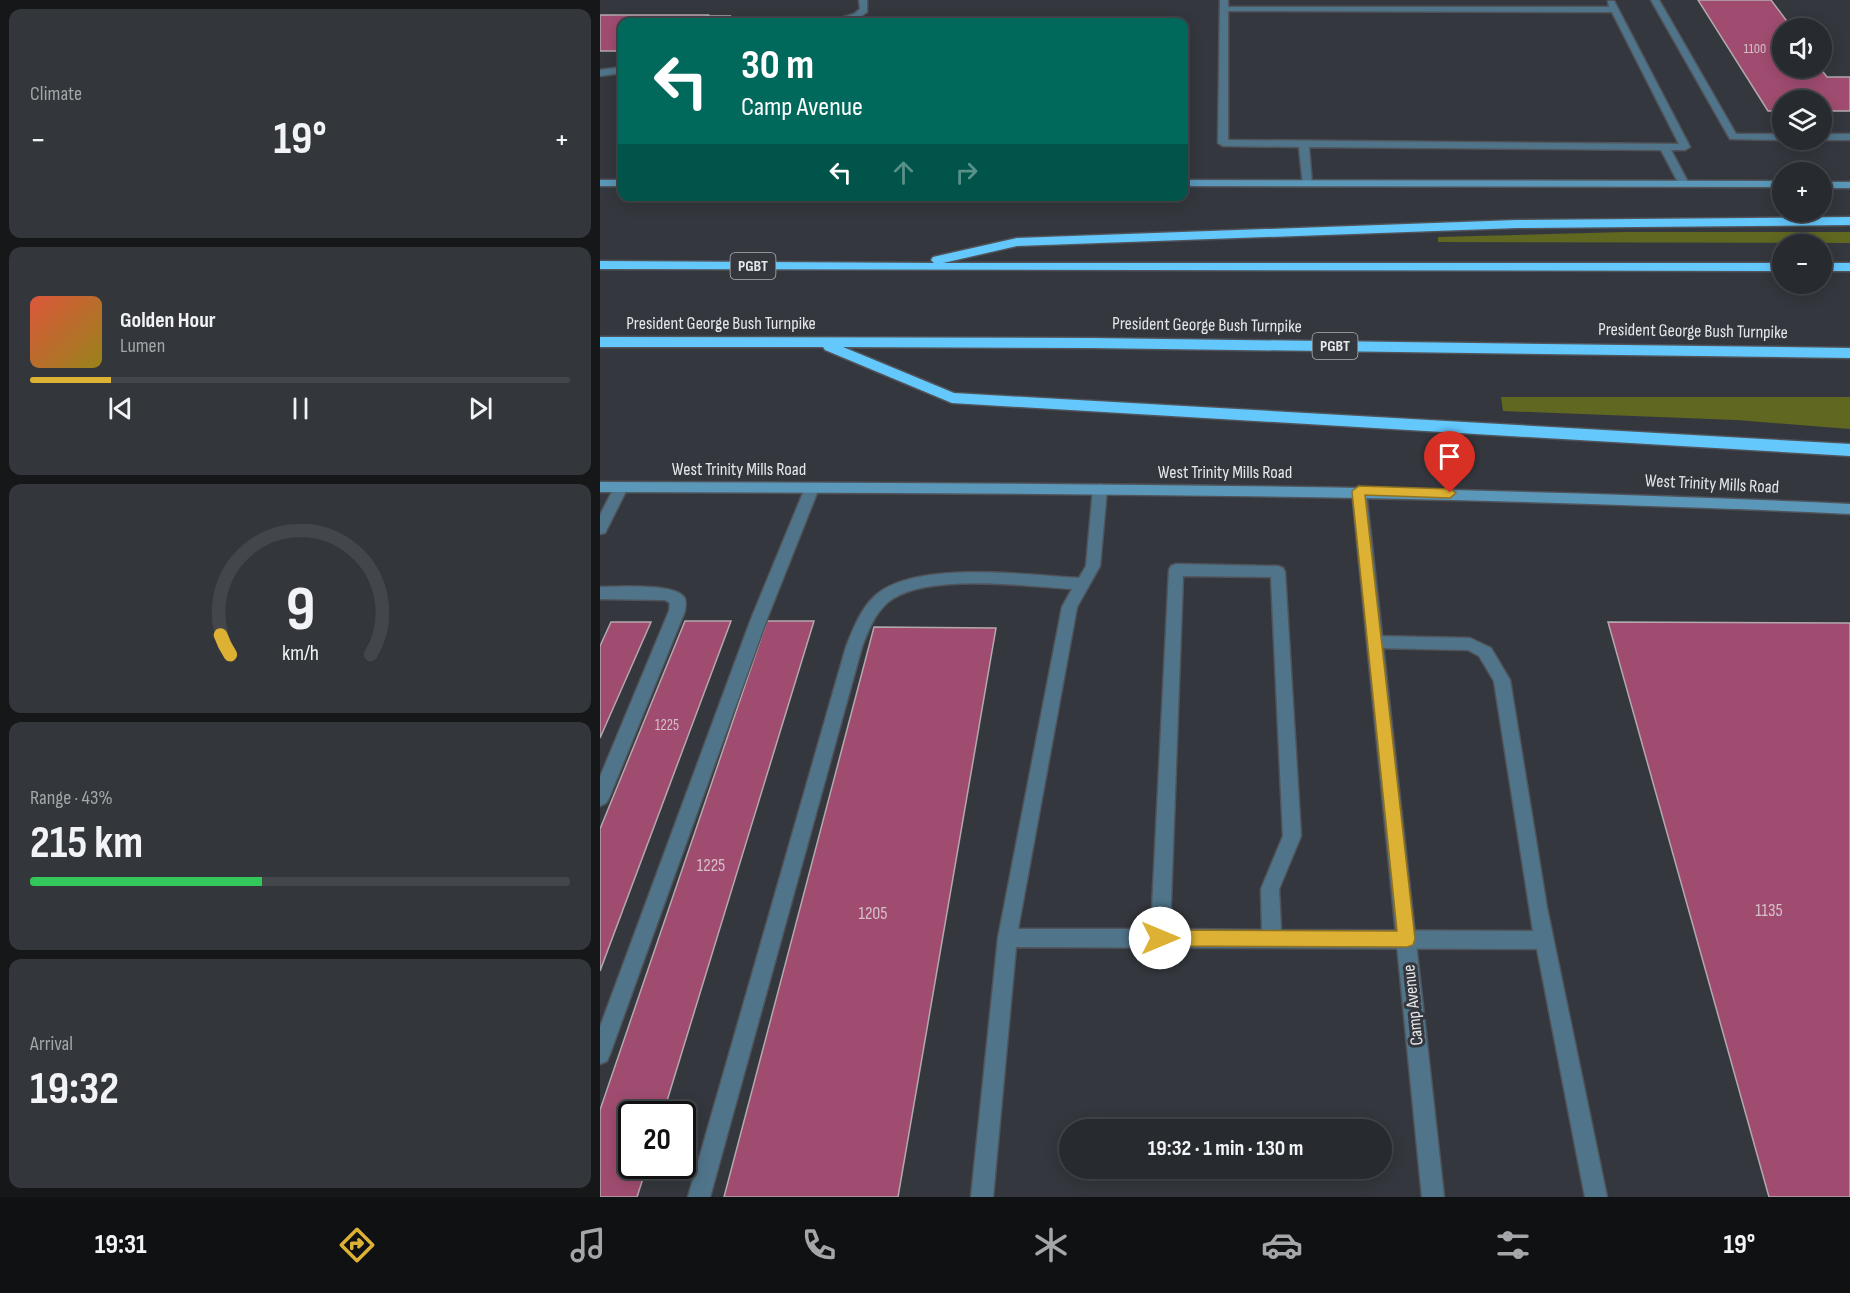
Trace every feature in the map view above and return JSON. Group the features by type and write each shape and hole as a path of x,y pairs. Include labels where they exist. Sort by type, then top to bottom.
{"highway":[{"path":"907,267 1017,242 1517,224 1850,221"},
{"name":"PGBT","path":"600,265 1772,267"},
{"path":"1832,267 1850,267"},
{"name":"President George Bush Turnpike","path":"600,342 1092,343 1850,353"},
{"path":"820,343 952,398 1850,450"}],"main road":[{"path":"600,183 618,183"},
{"path":"1188,183 1772,184"},
{"path":"1832,184 1850,185"},
{"name":"West Trinity Mills Road","path":"600,487 1359,491 1677,500 1850,509"}],"street":[{"path":"848,18 864,10 863,0"},
{"path":"1548,0 1552,9"},
{"path":"1609,0 1685,147 1223,143 1223,4 1614,10"},
{"path":"1655,0 1733,137 1772,137"},
{"path":"600,73 618,71"},
{"path":"1832,136 1850,136"},
{"path":"1304,144 1307,184"},
{"path":"1664,147 1684,184"},
{"path":"600,529 621,487"},
{"path":"600,1054 759,619 812,488"},
{"path":"982,1197 1007,938 1070,607 1093,566 1100,489"},
{"name":"Camp Avenue","path":"1359,491 1433,1197"},
{"path":"1160,938 1176,570 1278,572 1292,836 1270,889 1272,938"},
{"path":"699,1197 854,647 868,612 887,594 912,582 942,578 1083,584"},
{"path":"600,593 667,594 678,600 677,611 600,798"},
{"path":"1375,642 1470,644 1485,652 1502,680 1544,940 1596,1197"},
{"path":"1007,938 1544,940"}],"green space":[{"path":"1624,232 1850,232 1850,243 1832,243 1832,234 1772,234 1772,243 1438,242 1438,237"},
{"path":"1501,397 1850,397 1850,429 1736,420 1503,411"}],"building":[{"path":"1698,0 1771,0 1784,18 1772,18 1772,78 1850,77 1850,111 1832,111 1832,90 1772,90 1772,111 1768,111"},
{"path":"600,15 730,16 728,18 618,18 618,51 600,51"},
{"path":"685,621 731,621 600,971 600,829"},
{"path":"767,621 814,621 667,1101 618,1101 618,1179 643,1179 637,1197 600,1197 600,1110"},
{"path":"611,622 651,622 600,738 600,646"},
{"path":"1608,622 1850,623 1850,1197 1769,1197"},
{"path":"874,627 996,628 898,1197 724,1197"}],"route":[{"path":"1160,938 1407,939 1359,491 1450,493"}]}
